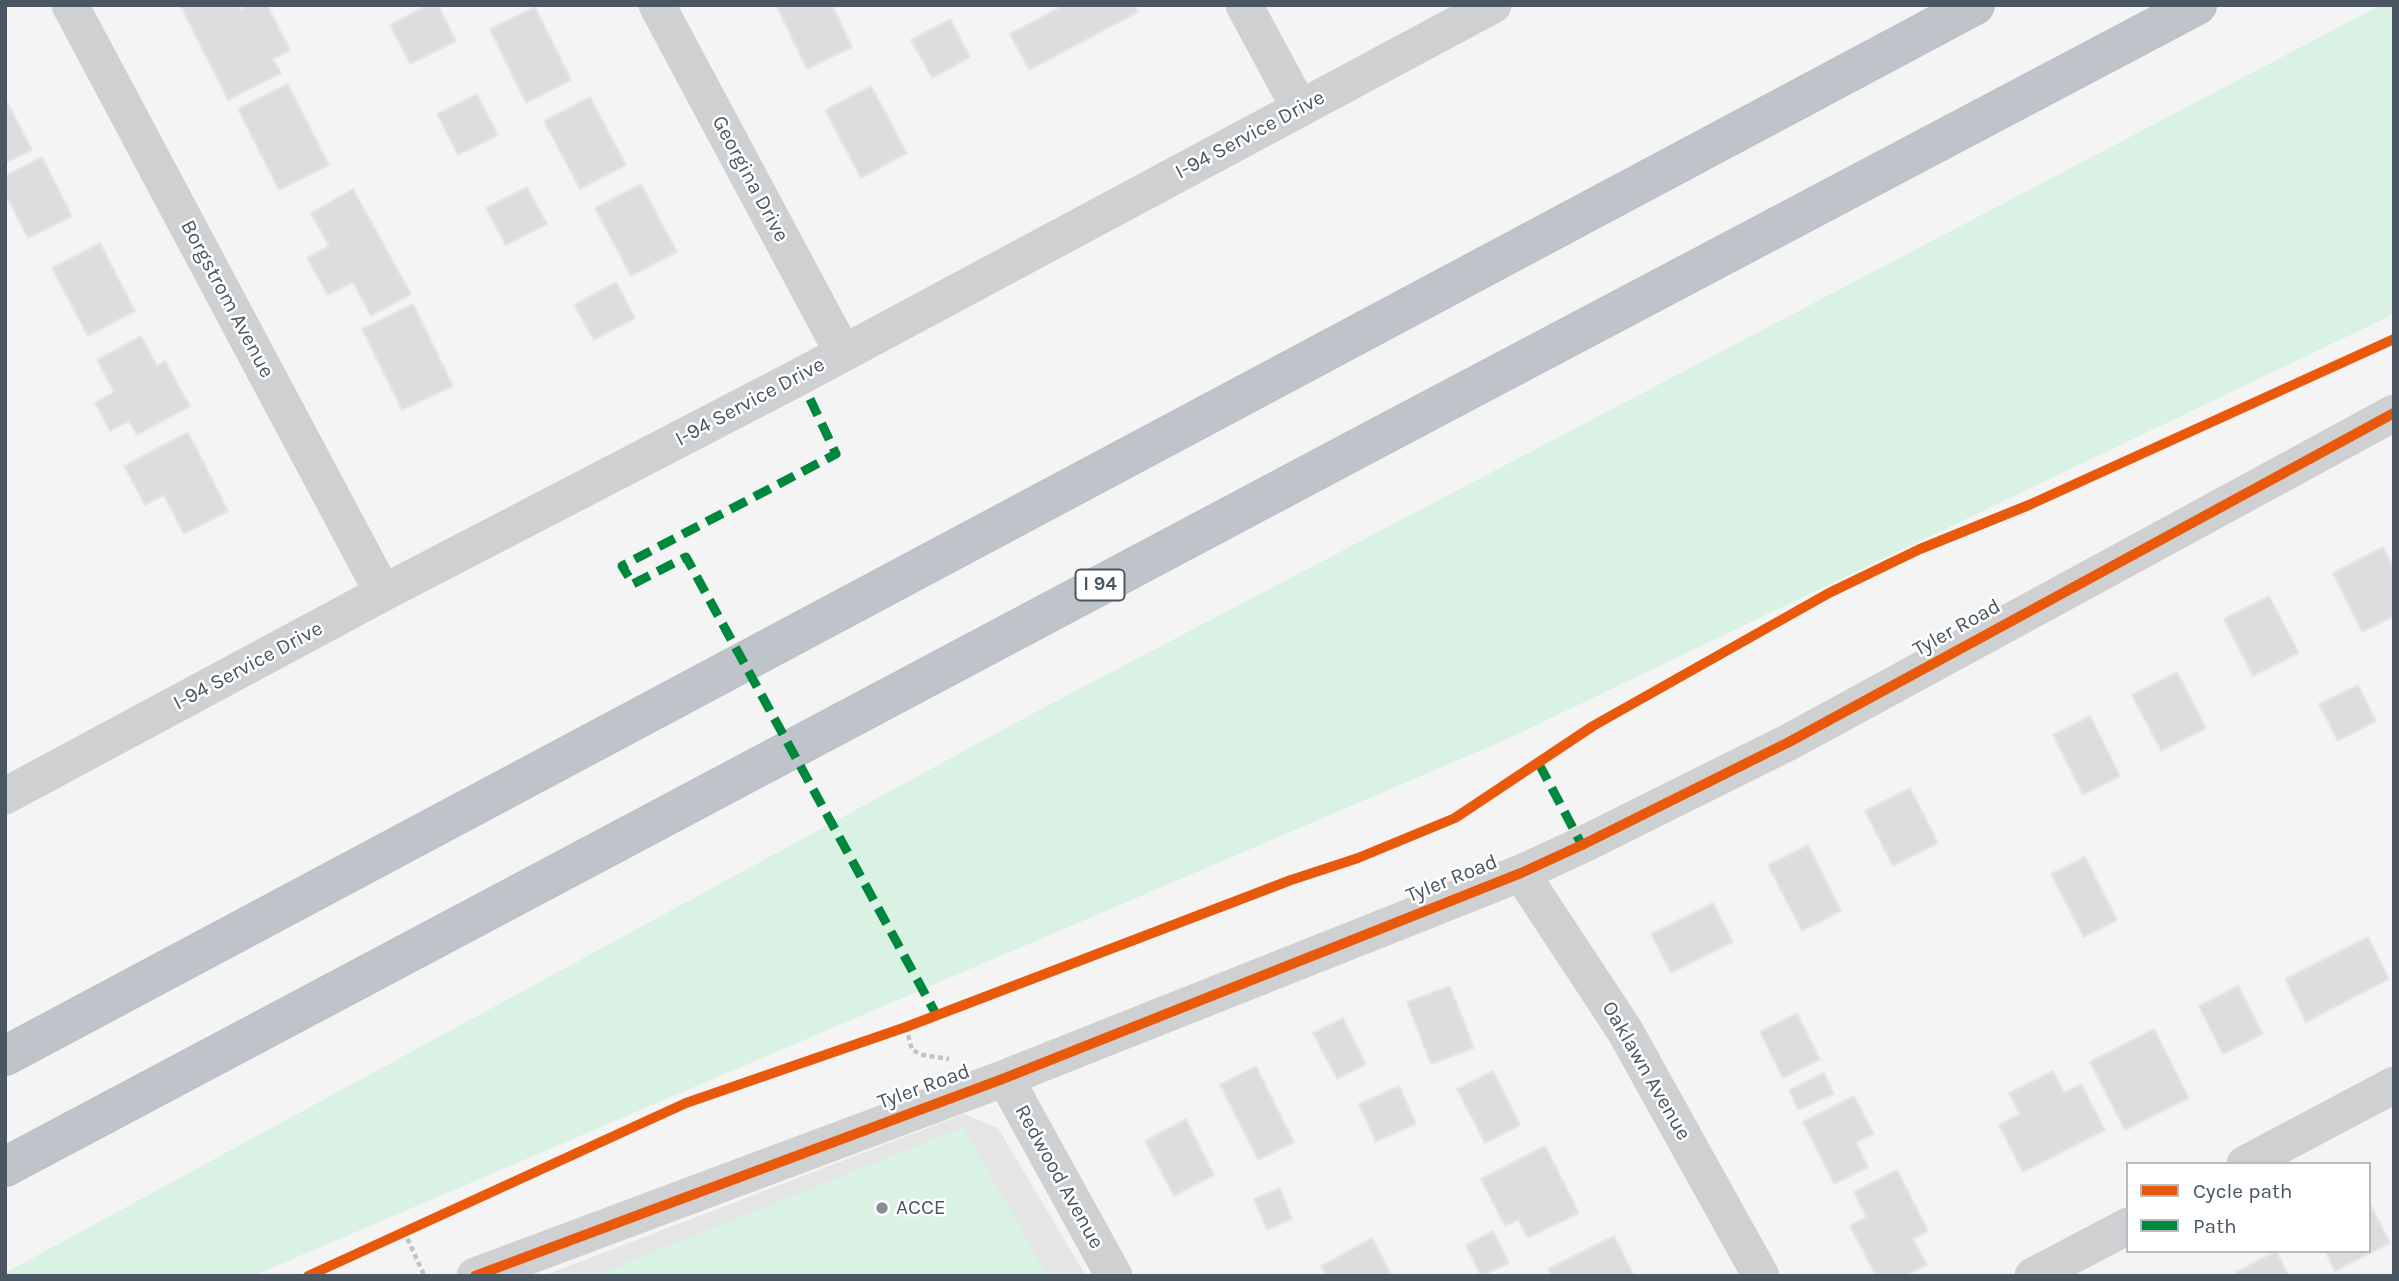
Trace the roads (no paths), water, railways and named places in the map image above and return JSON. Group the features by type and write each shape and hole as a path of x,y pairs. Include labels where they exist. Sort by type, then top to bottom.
{"highway":[{"path":"5,1056 1975,5"},
{"name":"I 94","path":"5,1167 2197,5"}],"street":[{"name":"Borgstrom Avenue","path":"70,5 383,593"},
{"name":"Georgina Drive","path":"657,5 843,353"},
{"path":"1244,5 1300,109"},
{"name":"I-94 Service Drive","path":"5,796 383,593 843,353 1493,5"},
{"name":"Tyler Road","path":"479,1275 1005,1078 1521,873 1788,742 2394,413"},
{"name":"Oaklawn Avenue","path":"1521,873 1625,1031 1761,1276"},
{"name":"Redwood Avenue","path":"1005,1078 1114,1276"},
{"path":"2249,1162 2394,1085"},
{"path":"2034,1276 2126,1227"}],"place":[{"name":"ACCE","path":"882,1208"}]}
